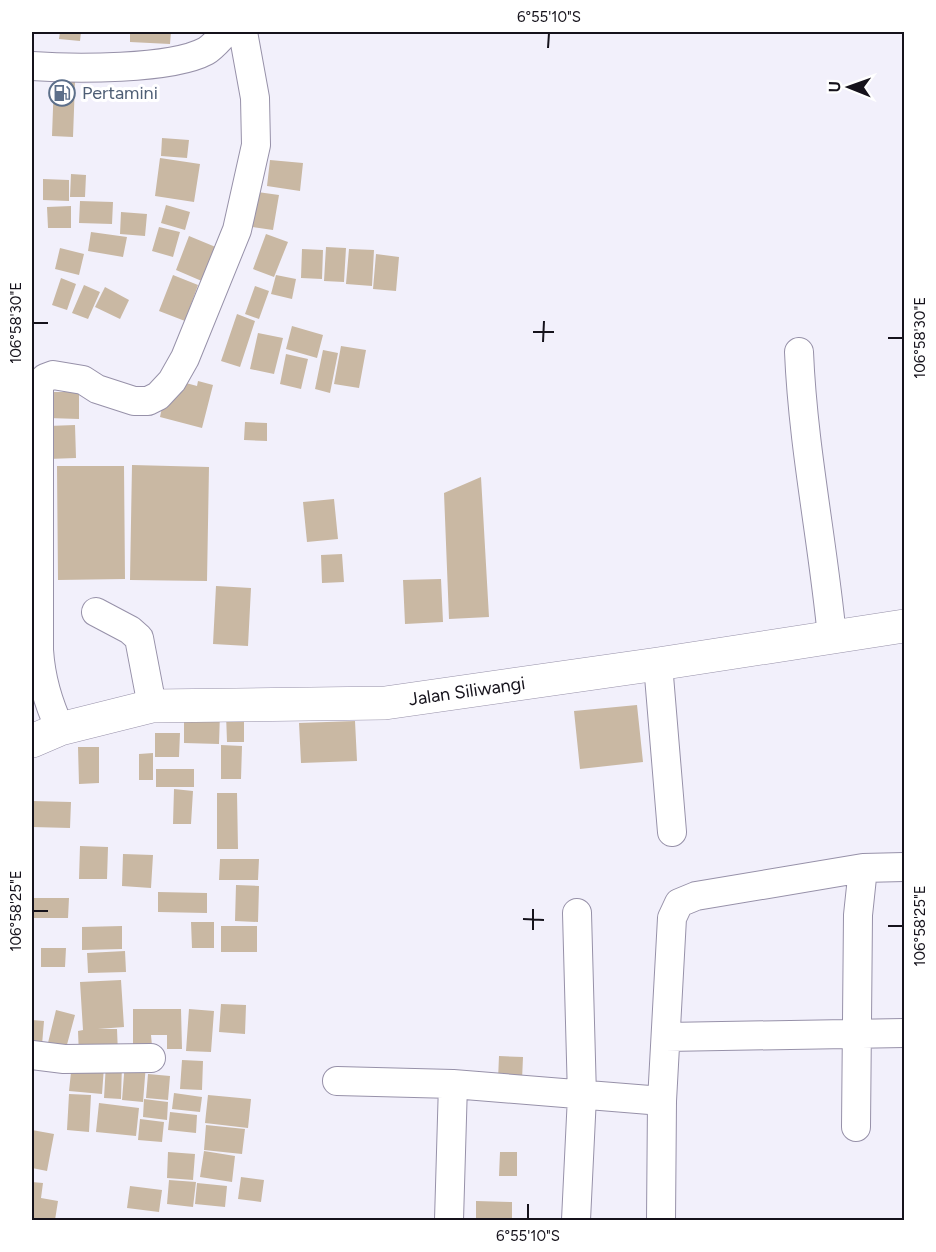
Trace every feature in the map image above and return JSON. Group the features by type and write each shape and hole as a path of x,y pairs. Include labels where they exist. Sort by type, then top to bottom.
{"main road":[{"name":"Jalan Siliwangi","path":"46,735 152,706 385,702 658,664 904,626"}],"street":[{"path":"32,66 67,68 176,61 207,51 226,32"},
{"path":"46,735 47,700 41,674 39,650 39,385 45,378 53,375 83,380 97,389 134,401 148,401 158,396 172,381 237,231 256,145 255,98 243,32"},
{"path":"800,352 801,399 832,638"},
{"path":"96,612 130,630 139,638 152,706"},
{"path":"658,664 672,832"},
{"path":"661,1221 662,1101 672,918 679,903 696,896 863,868 904,867"},
{"path":"856,1127 858,915 863,868"},
{"path":"576,1221 582,1096 578,913"},
{"path":"666,1037 904,1033"},
{"path":"32,1055 64,1059 151,1058"},
{"path":"337,1081 453,1084 662,1101"},
{"path":"449,1221 453,1084"}],"building":[{"path":"60,32 81,32 80,41 59,39"},
{"path":"130,32 171,32 170,44 130,42"},
{"path":"54,81 75,82 73,137 52,136"},
{"path":"162,138 189,140 187,158 161,156"},
{"path":"160,158 200,164 194,202 155,196"},
{"path":"270,160 303,163 300,191 267,186"},
{"path":"71,174 86,175 85,197 70,197"},
{"path":"43,179 69,180 69,201 43,200"},
{"path":"250,191 279,195 273,230 245,226"},
{"path":"80,201 113,202 112,224 79,223"},
{"path":"166,205 190,212 185,230 161,223"},
{"path":"71,206 71,228 48,228 47,207"},
{"path":"121,212 147,214 145,236 120,234"},
{"path":"159,227 180,232 173,257 152,251"},
{"path":"91,232 127,237 123,257 88,251"},
{"path":"266,234 288,242 274,277 253,269"},
{"path":"189,236 218,248 204,282 176,270"},
{"path":"326,247 346,248 344,282 324,281"},
{"path":"60,248 84,254 79,275 55,269"},
{"path":"302,249 323,250 322,279 301,278"},
{"path":"349,249 374,250 372,286 346,284"},
{"path":"376,254 399,257 396,291 373,289"},
{"path":"173,275 198,285 185,321 159,311"},
{"path":"276,275 296,279 292,299 271,294"},
{"path":"61,278 76,284 67,310 52,305"},
{"path":"84,285 100,292 88,319 72,313"},
{"path":"255,286 269,291 259,319 245,314"},
{"path":"105,287 129,300 120,319 95,307"},
{"path":"237,314 255,321 240,367 221,361"},
{"path":"292,326 323,335 317,358 286,349"},
{"path":"258,333 283,338 274,374 250,369"},
{"path":"341,346 366,350 359,388 334,384"},
{"path":"323,350 338,353 330,393 315,389"},
{"path":"286,354 308,359 301,389 280,384"},
{"path":"175,380 197,386 198,381 213,385 202,428 160,417 164,398"},
{"path":"49,392 79,392 79,419 48,418"},
{"path":"245,422 267,423 267,441 244,440"},
{"path":"75,425 76,458 48,459 48,426"},
{"path":"132,465 209,467 207,581 130,580"},
{"path":"57,466 124,466 125,579 58,580"},
{"path":"481,477 489,617 449,619 444,493"},
{"path":"334,499 338,539 307,542 303,502"},
{"path":"342,554 344,582 322,583 321,555"},
{"path":"441,579 443,622 405,624 403,580"},
{"path":"216,586 251,588 248,646 213,644"},
{"path":"637,705 643,762 580,769 574,711"},
{"path":"184,712 220,713 219,744 184,743"},
{"path":"226,714 244,714 244,742 227,742"},
{"path":"355,721 357,761 301,763 299,723"},
{"path":"155,733 180,733 179,757 155,757"},
{"path":"221,745 242,746 241,779 221,779"},
{"path":"78,747 99,747 99,783 79,784"},
{"path":"153,753 153,780 139,780 139,754"},
{"path":"156,769 194,769 194,787 156,787"},
{"path":"174,789 193,791 191,824 173,824"},
{"path":"217,793 237,793 238,849 217,849"},
{"path":"32,801 71,802 70,828 32,827"},
{"path":"80,846 108,847 107,879 79,879"},
{"path":"123,854 153,855 151,888 122,886"},
{"path":"220,859 259,859 258,880 219,880"},
{"path":"236,885 259,886 258,922 235,921"},
{"path":"158,892 207,893 207,913 158,912"},
{"path":"32,898 69,898 68,918 32,918"},
{"path":"191,922 214,922 214,948 192,948"},
{"path":"122,926 122,949 82,950 82,927"},
{"path":"221,926 257,926 257,952 221,952"},
{"path":"41,948 66,948 65,967 41,967"},
{"path":"125,951 126,972 88,973 87,953"},
{"path":"121,980 124,1027 98,1029 117,1029 118,1054 79,1056 78,1031 83,1030 80,982"},
{"path":"221,1004 246,1005 245,1034 219,1032"},
{"path":"133,1009 181,1009 182,1049 167,1049 167,1035 151,1035 152,1046 133,1046"},
{"path":"189,1009 214,1011 211,1052 186,1051"},
{"path":"56,1010 75,1015 65,1052 47,1047"},
{"path":"32,1020 44,1021 42,1045 32,1044"},
{"path":"499,1056 523,1057 522,1080 498,1080"},
{"path":"182,1060 203,1061 202,1090 180,1089"},
{"path":"125,1062 146,1064 143,1102 122,1100"},
{"path":"72,1063 104,1067 102,1094 69,1091"},
{"path":"106,1063 122,1063 121,1099 104,1098"},
{"path":"148,1074 170,1076 168,1100 146,1098"},
{"path":"174,1093 202,1097 200,1112 172,1109"},
{"path":"69,1094 91,1095 89,1132 67,1130"},
{"path":"208,1095 251,1099 248,1128 205,1123"},
{"path":"144,1099 168,1102 167,1120 143,1117"},
{"path":"99,1103 139,1108 136,1136 96,1132"},
{"path":"170,1112 197,1115 196,1133 168,1130"},
{"path":"140,1119 164,1122 162,1142 138,1140"},
{"path":"206,1125 245,1129 242,1154 204,1150"},
{"path":"32,1130 54,1134 47,1171 32,1168"},
{"path":"204,1151 235,1156 232,1182 200,1177"},
{"path":"168,1152 195,1154 193,1180 167,1178"},
{"path":"500,1152 517,1152 517,1176 499,1176"},
{"path":"241,1177 264,1180 261,1202 238,1199"},
{"path":"169,1180 196,1182 193,1207 167,1204"},
{"path":"32,1182 43,1183 41,1198 58,1201 55,1220 32,1220"},
{"path":"197,1183 227,1186 225,1207 195,1204"},
{"path":"130,1186 162,1190 159,1212 127,1208"},
{"path":"476,1201 512,1202 512,1220 476,1220"}],"place":[{"name":"Pertamini","path":"62,93"}]}
